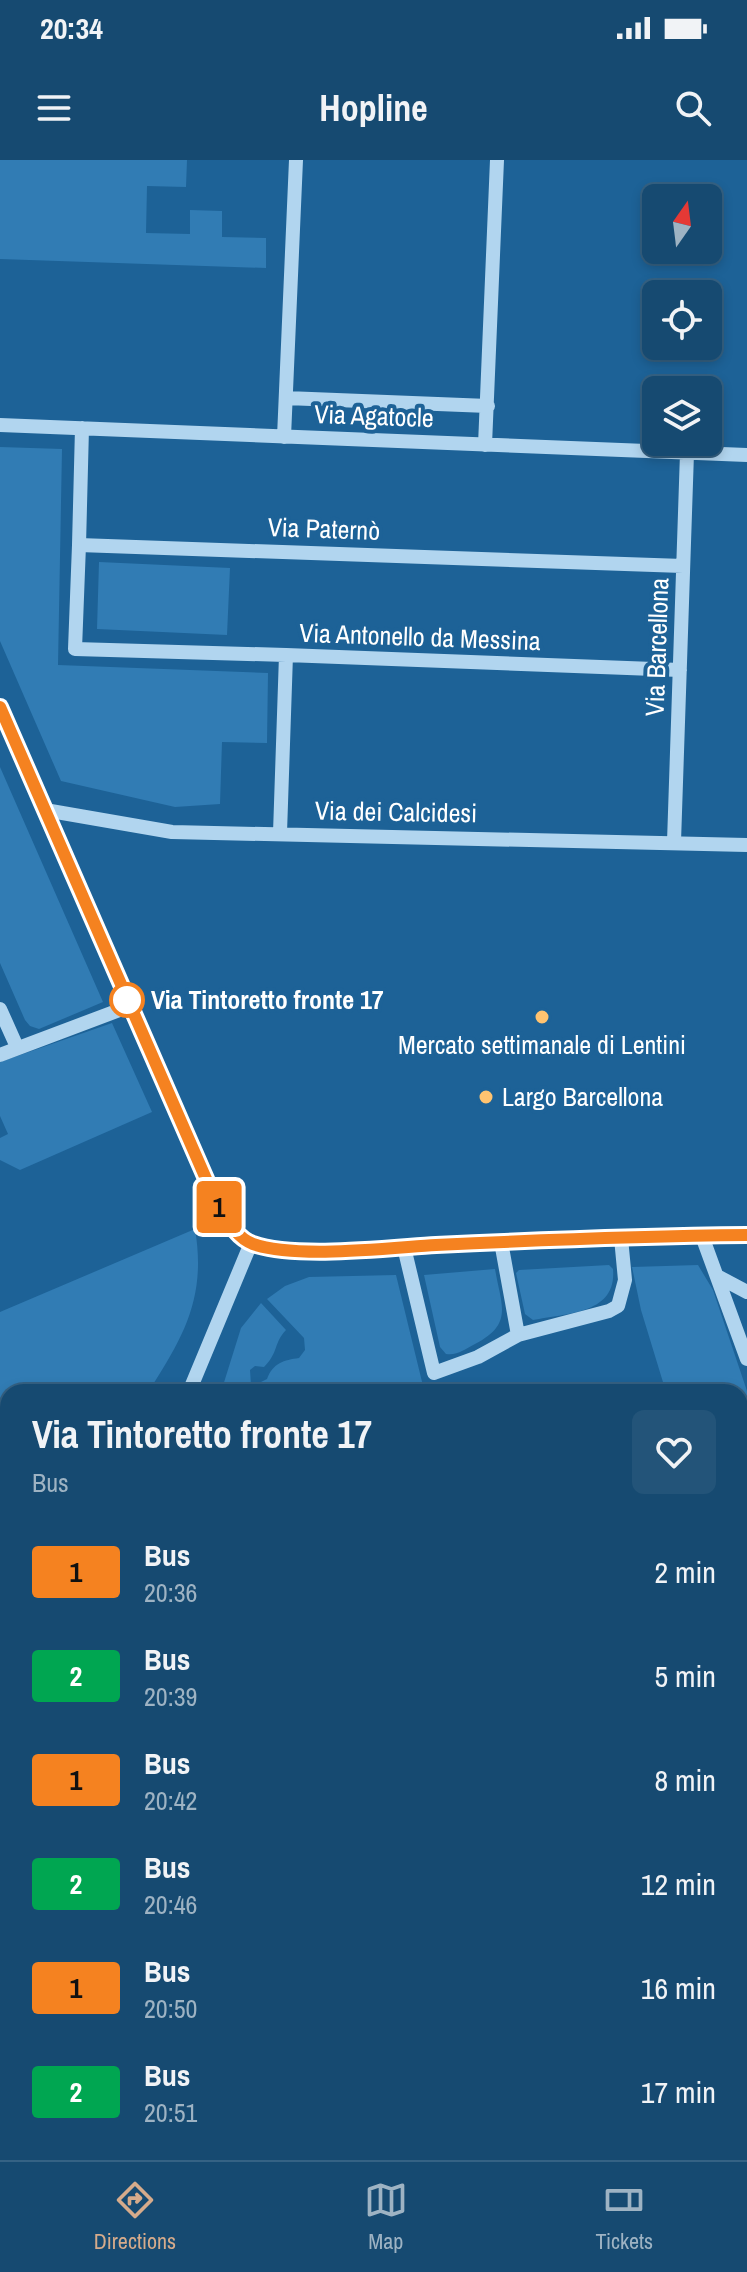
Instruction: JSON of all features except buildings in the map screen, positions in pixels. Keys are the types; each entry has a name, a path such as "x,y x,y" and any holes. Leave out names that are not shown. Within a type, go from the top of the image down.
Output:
{"street":[{"path":"284,437 296,160"},
{"path":"485,445 497,160"},
{"path":"286,398 488,406"},
{"name":"Via Agatocle","path":"0,425 642,451"},
{"path":"82,428 75,649 286,655"},
{"name":"Via Agatocle","path":"722,454 747,455"},
{"name":"Via Barcellona","path":"674,842 687,456"},
{"name":"Via Paternò","path":"79,545 683,566"},
{"name":"Via Antonello da Messina","path":"280,833 286,655 680,670"},
{"path":"0,707 217,1204 232,1227 251,1243 285,1250 747,1235"},
{"name":"Via dei Calcidesi","path":"45,810 172,832 747,845"},
{"path":"0,1055 130,1006"},
{"path":"0,1009 17,1047"},
{"path":"702,1236 747,1359"},
{"path":"404,1247 434,1373 478,1357 518,1335 618,1306 625,1280 621,1238"},
{"path":"501,1242 518,1335"},
{"path":"192,1384 251,1243"},
{"path":"717,1276 747,1292"}],"shaded area":[{"path":"0,160 187,160 186,187 147,186 146,233 190,234 190,210 222,211 222,237 266,238 266,268 0,259"},
{"path":"0,447 62,449 58,665 268,673 267,743 222,742 220,804 175,807 61,781 0,641"},
{"path":"99,562 230,568 227,635 97,629"},
{"path":"0,767 103,1002 39,1029 25,1020 0,963"},
{"path":"112,1023 152,1112 20,1170 0,1160 0,1138 8,1134 0,1116 0,1062"},
{"path":"195,1229 198,1274 190,1312 175,1348 153,1384 0,1384 0,1312"},
{"path":"609,1265 613,1269 612,1284 607,1295 598,1303 574,1313 533,1320 525,1314 516,1273 519,1270"},
{"path":"698,1265 713,1290 745,1384 664,1384 641,1310 632,1267"},
{"path":"495,1269 502,1303 500,1321 487,1337 461,1352 446,1354 440,1347 424,1275"},
{"path":"396,1275 423,1384 259,1384 267,1379 276,1366 299,1358 305,1350 304,1338 267,1299 285,1286 309,1277"},
{"path":"261,1303 286,1330 264,1367 255,1366 250,1370 251,1384 224,1384 241,1328"}],"bus line":[{"name":"1","path":"0,707 217,1204 232,1227 251,1243 285,1250 335,1250 564,1239 747,1235"}],"place":[{"name":"Via Tintoretto fronte 17","path":"127,1000"},
{"name":"Mercato settimanale di Lentini","path":"542,1017"},
{"name":"Largo Barcellona","path":"486,1097"}]}
